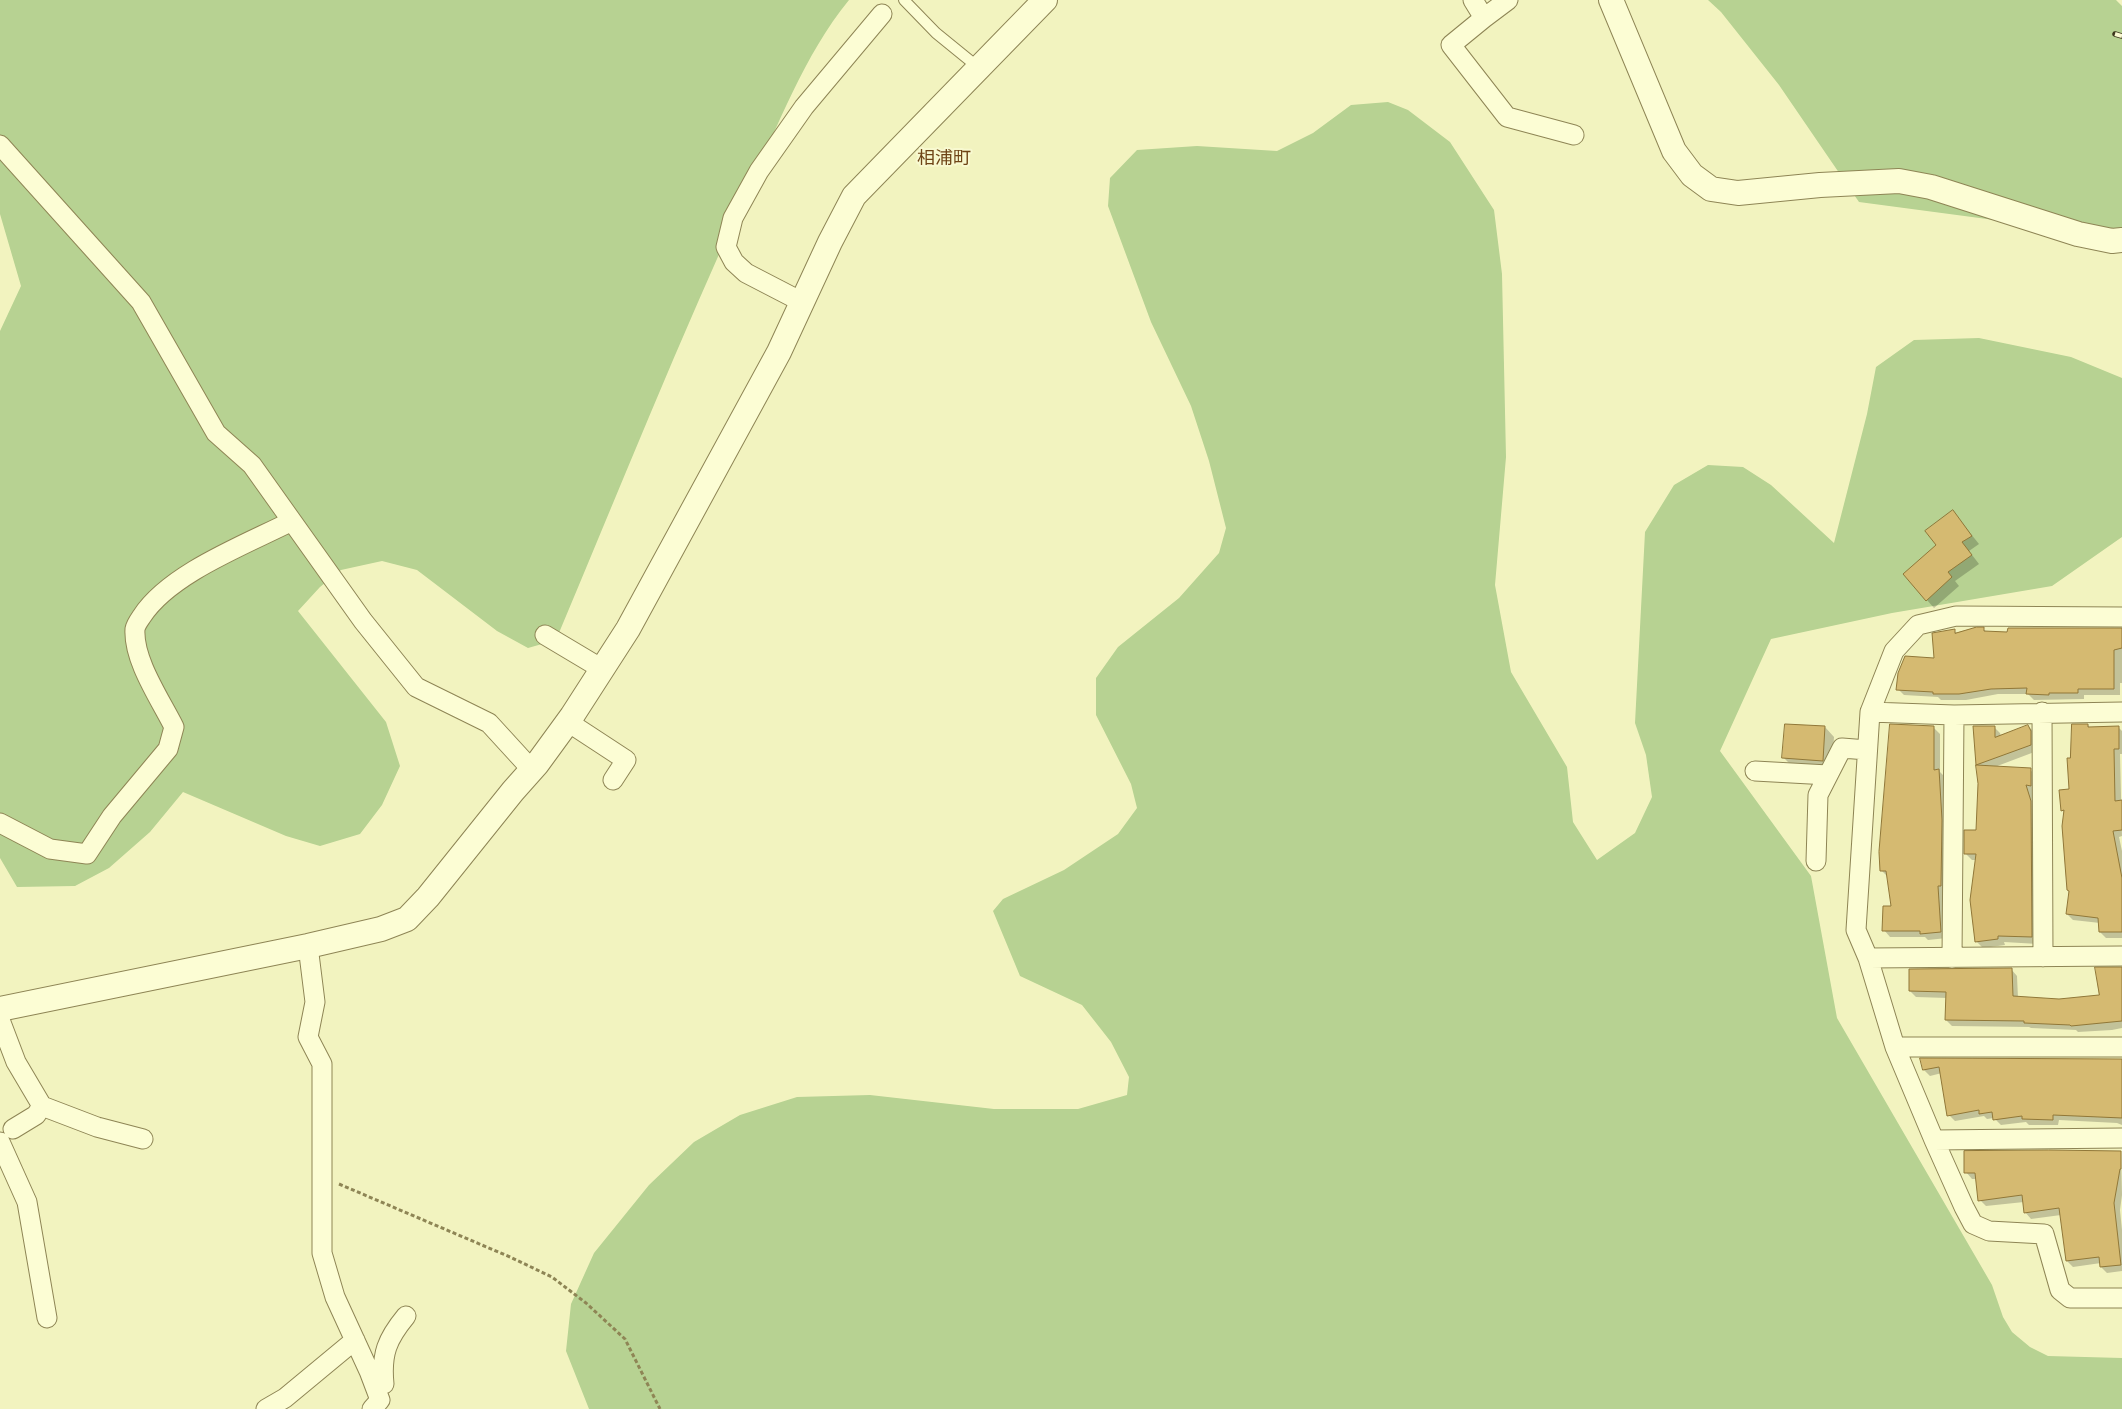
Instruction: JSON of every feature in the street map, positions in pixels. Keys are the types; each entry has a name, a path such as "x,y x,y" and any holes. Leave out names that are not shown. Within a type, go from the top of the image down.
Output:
{"street":[{"path":"0,1009 308,946 381,929 407,919 428,897 532,770 568,722 628,629 770,369 854,196 1045,0"},
{"path":"1473,0 1484,18"},
{"path":"1508,0 1451,44 1507,117 1574,135"},
{"path":"1611,0 1674,150 1692,176 1711,189 1738,194 1820,185 1899,181 1931,187 2078,234 2112,241 2122,240"},
{"path":"802,302 746,272 734,262 726,247 734,218 760,171 804,107 882,14"},
{"path":"0,145 141,302 216,433 252,465 363,621 416,687 489,723 532,770"},
{"path":"0,823 50,850 87,854 112,816 168,749 174,727 146,672 137,648 135,627 149,606 174,583 292,521"},
{"path":"2122,617 1956,616 1918,625 1894,650 1870,712 1856,930 1868,958 1895,1046 1934,1140 1973,1224 1989,1231 2044,1234 2060,1290 2070,1298 2122,1298"},
{"path":"545,635 602,669"},
{"path":"1870,712 1954,715 2122,712"},
{"path":"2042,712 2043,957"},
{"path":"1952,958 1954,715"},
{"path":"568,722 626,760 613,780"},
{"path":"1816,860 1818,795 1842,748 1867,750"},
{"path":"1755,771 1828,775"},
{"path":"308,946 315,1002 308,1037 322,1064 322,1253 335,1297 380,1400 372,1409"},
{"path":"1868,958 2122,956"},
{"path":"0,1020 16,1062 42,1106 97,1127 143,1140"},
{"path":"1895,1046 2122,1047"},
{"path":"42,1106 36,1115 7,1135 28,1202 47,1318"},
{"path":"1934,1140 2122,1138"},
{"path":"375,1385 384,1384 382,1365 386,1347 395,1330 406,1316"},
{"path":"266,1409 285,1398 355,1340"}],"lane":[{"path":"904,0 936,33 979,68"}],"path":[{"path":"322,1176 552,1277 625,1339 660,1409"}],"green space":[{"path":"0,0 849,0 818,44 781,116 674,358 556,640 528,648 497,631 417,570 382,561 341,570 320,587 298,611 386,722 400,766 382,805 360,834 320,846 286,836 183,792 150,832 109,868 75,886 17,887 0,858 0,331 21,286 0,214"},
{"path":"1708,0 2116,0 2122,6 2122,247 2002,221 1859,202 1779,85 1721,12"},
{"path":"1388,102 1408,110 1450,142 1494,210 1502,274 1506,457 1495,585 1511,672 1567,767 1573,822 1597,860 1635,833 1652,797 1646,755 1635,723 1645,532 1674,485 1708,465 1743,467 1771,485 1834,543 1867,414 1876,367 1914,340 1979,338 2071,357 2122,378 2122,537 2052,586 1892,613 1771,639 1720,751 1811,876 1837,1018 1992,1285 2003,1317 2012,1332 2030,1347 2048,1356 2122,1358 2122,1409 589,1409 566,1351 571,1304 594,1253 649,1185 694,1142 740,1115 797,1097 870,1095 994,1109 1078,1109 1127,1095 1129,1077 1111,1042 1082,1005 1020,976 993,911 1003,899 1064,870 1118,834 1137,808 1131,784 1096,715 1096,678 1118,647 1179,598 1219,553 1226,528 1209,461 1191,406 1151,322 1108,206 1110,178 1137,150 1197,146 1277,151 1313,133 1351,105"}],"building":[{"path":"1953,510 1972,536 1962,542 1972,555 1948,572 1952,577 1926,601 1903,574 1936,545 1925,531"},
{"path":"1984,627 1984,631 2007,632 2008,628 2122,628 2122,648 2114,650 2114,689 2078,689 2078,693 2049,693 2049,695 2026,694 2027,688 1991,689 1959,694 1933,694 1933,692 1896,690 1898,673 1905,656 1934,658 1932,633 1955,629 1955,633"},
{"path":"1785,724 1825,726 1823,761 1782,758"},
{"path":"1890,724 1934,726 1934,770 1939,769 1942,820 1941,886 1938,886 1941,932 1920,934 1920,931 1882,931 1883,906 1891,906 1886,871 1880,871 1879,852"},
{"path":"2072,724 2088,724 2088,727 2119,726 2119,749 2114,749 2115,801 2122,800 2122,830 2113,831 2122,878 2122,932 2099,932 2098,918 2066,914 2069,891 2067,890 2062,826 2064,810 2061,811 2059,790 2069,789 2067,758 2070,758"},
{"path":"2028,725 2031,731 2031,745 1976,765 1973,726 1995,726 1995,737"},
{"path":"1976,765 2031,768 2031,786 2026,785 2031,801 2032,937 1998,936 1998,939 1975,942 1970,900 1976,854 1964,854 1964,830 1976,830 1978,784"},
{"path":"2095,967 2122,967 2122,1021 2071,1026 2024,1023 2024,1021 1945,1020 1946,992 1909,991 1909,969 2012,968 2013,996 2059,999 2099,995"},
{"path":"1920,1058 2122,1059 2122,1118 2053,1115 2053,1120 2022,1119 2022,1116 1993,1120 1992,1112 1979,1114 1979,1110 1947,1116 1939,1067 1923,1070"},
{"path":"1964,1151 2121,1151 2121,1169 2114,1203 2121,1265 2100,1267 2099,1257 2066,1261 2059,1208 2024,1213 2022,1195 1978,1201 1975,1173 1964,1173"}],"railway":[{"path":"2115,34 2122,36"}],"district":[{"name":"相浦町","path":"944,159"}]}
